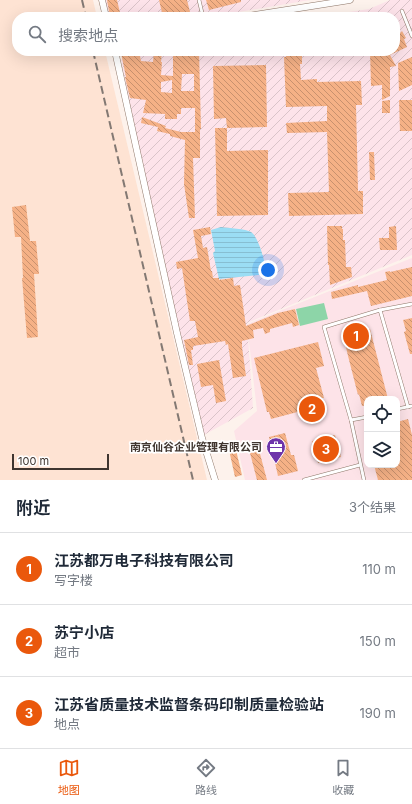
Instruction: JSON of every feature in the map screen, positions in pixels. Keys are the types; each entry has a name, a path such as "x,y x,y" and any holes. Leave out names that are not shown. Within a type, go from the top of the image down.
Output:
{"street":[{"path":"102,0 105,12"},
{"path":"274,12 350,0"},
{"path":"118,56 177,332 202,438 215,480"}],"lane":[{"path":"199,0 202,12"},
{"path":"402,11 412,36"},
{"path":"364,480 351,420 324,327 380,310 412,304"},
{"path":"380,310 408,407"},
{"path":"400,408 412,406"},
{"path":"351,420 364,418"},
{"path":"304,480 314,479 360,465"}],"shaded area":[{"path":"0,0 93,0 96,12 12,12 12,56 106,56 207,480 0,480"},
{"path":"103,0 310,0 239,12 106,12"},
{"path":"390,0 412,0 412,255 247,323 253,408 202,436 149,206 121,60 125,56 400,56 400,12 349,12 369,9"},
{"path":"412,258 412,480 245,480 234,431 257,411 247,324"}],"green space":[{"path":"324,303 328,319 300,326 296,309"}],"water":[{"path":"221,227 245,230 254,235 265,264 265,273 219,279 213,253 215,251 211,230"}],"building":[{"path":"107,0 117,0 120,12 109,12"},
{"path":"159,0 187,0 190,12 162,12"},
{"path":"206,0 241,0 241,2 209,10"},
{"path":"402,31 406,38 404,39 407,47 400,50 400,33"},
{"path":"122,56 140,56 141,61 153,62 154,56 162,56 161,75 173,76 173,56 199,56 201,129 200,158 193,158 195,218 189,218 184,184 185,140 157,131 158,127 141,123 142,117 166,126 165,128 181,132 195,132 195,108 181,108 181,114 177,114 177,119 165,119 165,114 143,113 146,100 130,98","holes":["182,74 194,74 194,91 181,91","172,80 172,93 161,92 161,82"]},
{"path":"302,56 302,64 300,64 301,80 317,79 317,82 361,81 362,105 356,105 358,191 363,191 363,214 289,216 288,193 329,192 327,132 287,133 286,123 327,121 327,106 286,107 284,57"},
{"path":"370,56 391,56 396,66 390,67 390,96 382,100 382,85 371,86"},
{"path":"412,57 412,85 399,91 398,63"},
{"path":"266,65 267,127 227,128 226,118 214,119 213,66"},
{"path":"390,100 390,113 382,113 382,101"},
{"path":"399,100 412,100 412,131 400,131"},
{"path":"215,128 227,128 227,151 268,150 268,215 217,216"},
{"path":"369,152 374,152 375,180 370,180"},
{"path":"26,205 30,241 36,241 39,274 34,274 38,337 27,338 22,278 21,237 15,237 12,207"},
{"path":"327,226 342,226 343,240 345,240 346,267 351,267 352,277 330,285 328,265"},
{"path":"396,226 397,250 380,250 379,238 389,238 389,227"},
{"path":"210,227 211,234 201,236 203,248 207,247 213,278 219,278 219,280 233,278 234,286 240,285 246,326 278,313 295,309 299,325 293,327 292,323 270,329 270,332 265,334 263,328 253,330 254,338 242,341 246,376 233,378 228,344 226,345 225,341 193,346 193,350 191,350 193,365 189,365 184,340 198,337 195,321 190,321 182,268 177,269 176,262 198,258 193,230"},
{"path":"412,267 412,296 371,306 367,291 332,299 331,292 387,280 385,272"},
{"path":"412,318 412,354 410,354 404,332 406,331 403,320"},
{"path":"360,327 361,331 370,329 387,396 364,396 364,406 362,406 346,347 344,335 349,334 348,330"},
{"path":"318,342 324,366 316,368 324,398 322,398 324,405 271,419 269,412 267,412 254,358"},
{"path":"219,360 226,401 216,403 213,385 201,387 197,364"},
{"path":"408,419 412,435 412,480 378,480 375,468 400,468 400,421"},
{"path":"285,433 291,455 294,455 298,471 278,476 269,437"},
{"path":"335,435 341,457 318,463 312,441"},
{"path":"235,446 242,475 235,477 229,450 231,447"},
{"path":"259,450 267,480 257,480 250,453"}],"railway":[{"path":"82,0 85,12"},
{"path":"94,56 193,480"}],"place":[{"name":"江苏都万电子科技有限公司","path":"356,336"},
{"name":"苏宁小店","path":"312,409"},
{"name":"江苏省质量技术监督条码印制质量检验站","path":"326,449"},
{"name":"南京仙谷企业管理有限公司","path":"276,464"}]}
